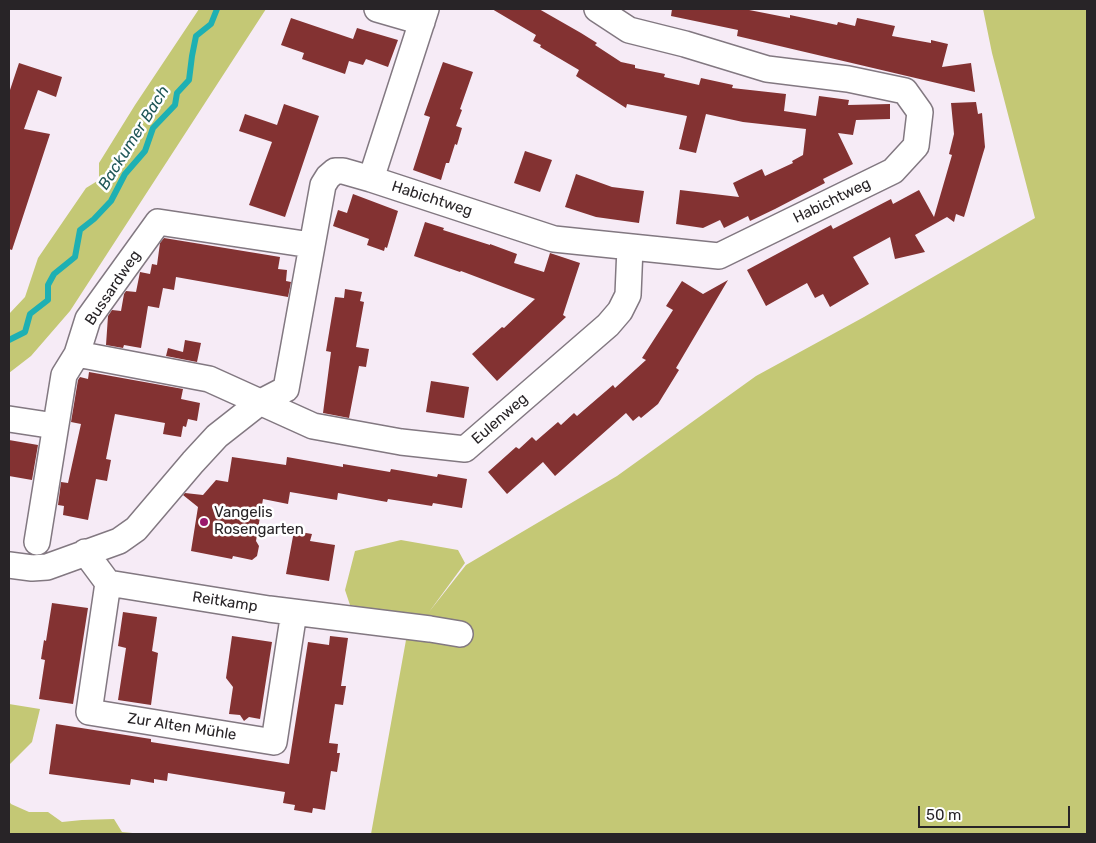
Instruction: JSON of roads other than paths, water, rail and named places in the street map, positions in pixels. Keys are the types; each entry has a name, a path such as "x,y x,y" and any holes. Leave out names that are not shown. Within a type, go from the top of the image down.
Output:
{"street":[{"path":"9,565 32,568 47,567 120,541 136,529 217,436 260,403 286,389 323,185 328,177 335,172 343,171 371,179 424,16 377,9"},
{"name":"Habichtweg","path":"371,179 554,239 719,256 894,171 916,146 920,112 905,91 848,79 767,68 629,30 597,9"},
{"name":"Bussardweg","path":"77,354 88,320 158,222 311,245"},
{"name":"Eulenweg","path":"260,403 313,426 401,442 465,449 608,325 620,311 628,295 630,247"},
{"path":"37,542 64,375 77,354 210,380 260,403"},
{"path":"9,418 55,426"},
{"path":"85,552 108,584"},
{"name":"Zur Alten Mühle","path":"108,584 89,712 274,742 294,612"},
{"name":"Reitkamp","path":"108,584 294,612 460,634"}],"waterway":[{"name":"Backumer Bach","path":"9,340 25,332 30,314 48,300 48,285 54,274 75,257 80,230 94,219 111,201 125,174 145,151 153,128 175,105 177,93 189,80 196,36 211,24 217,9"}],"place":[{"name":"Vangelis Rosengarten","path":"204,522"}]}
